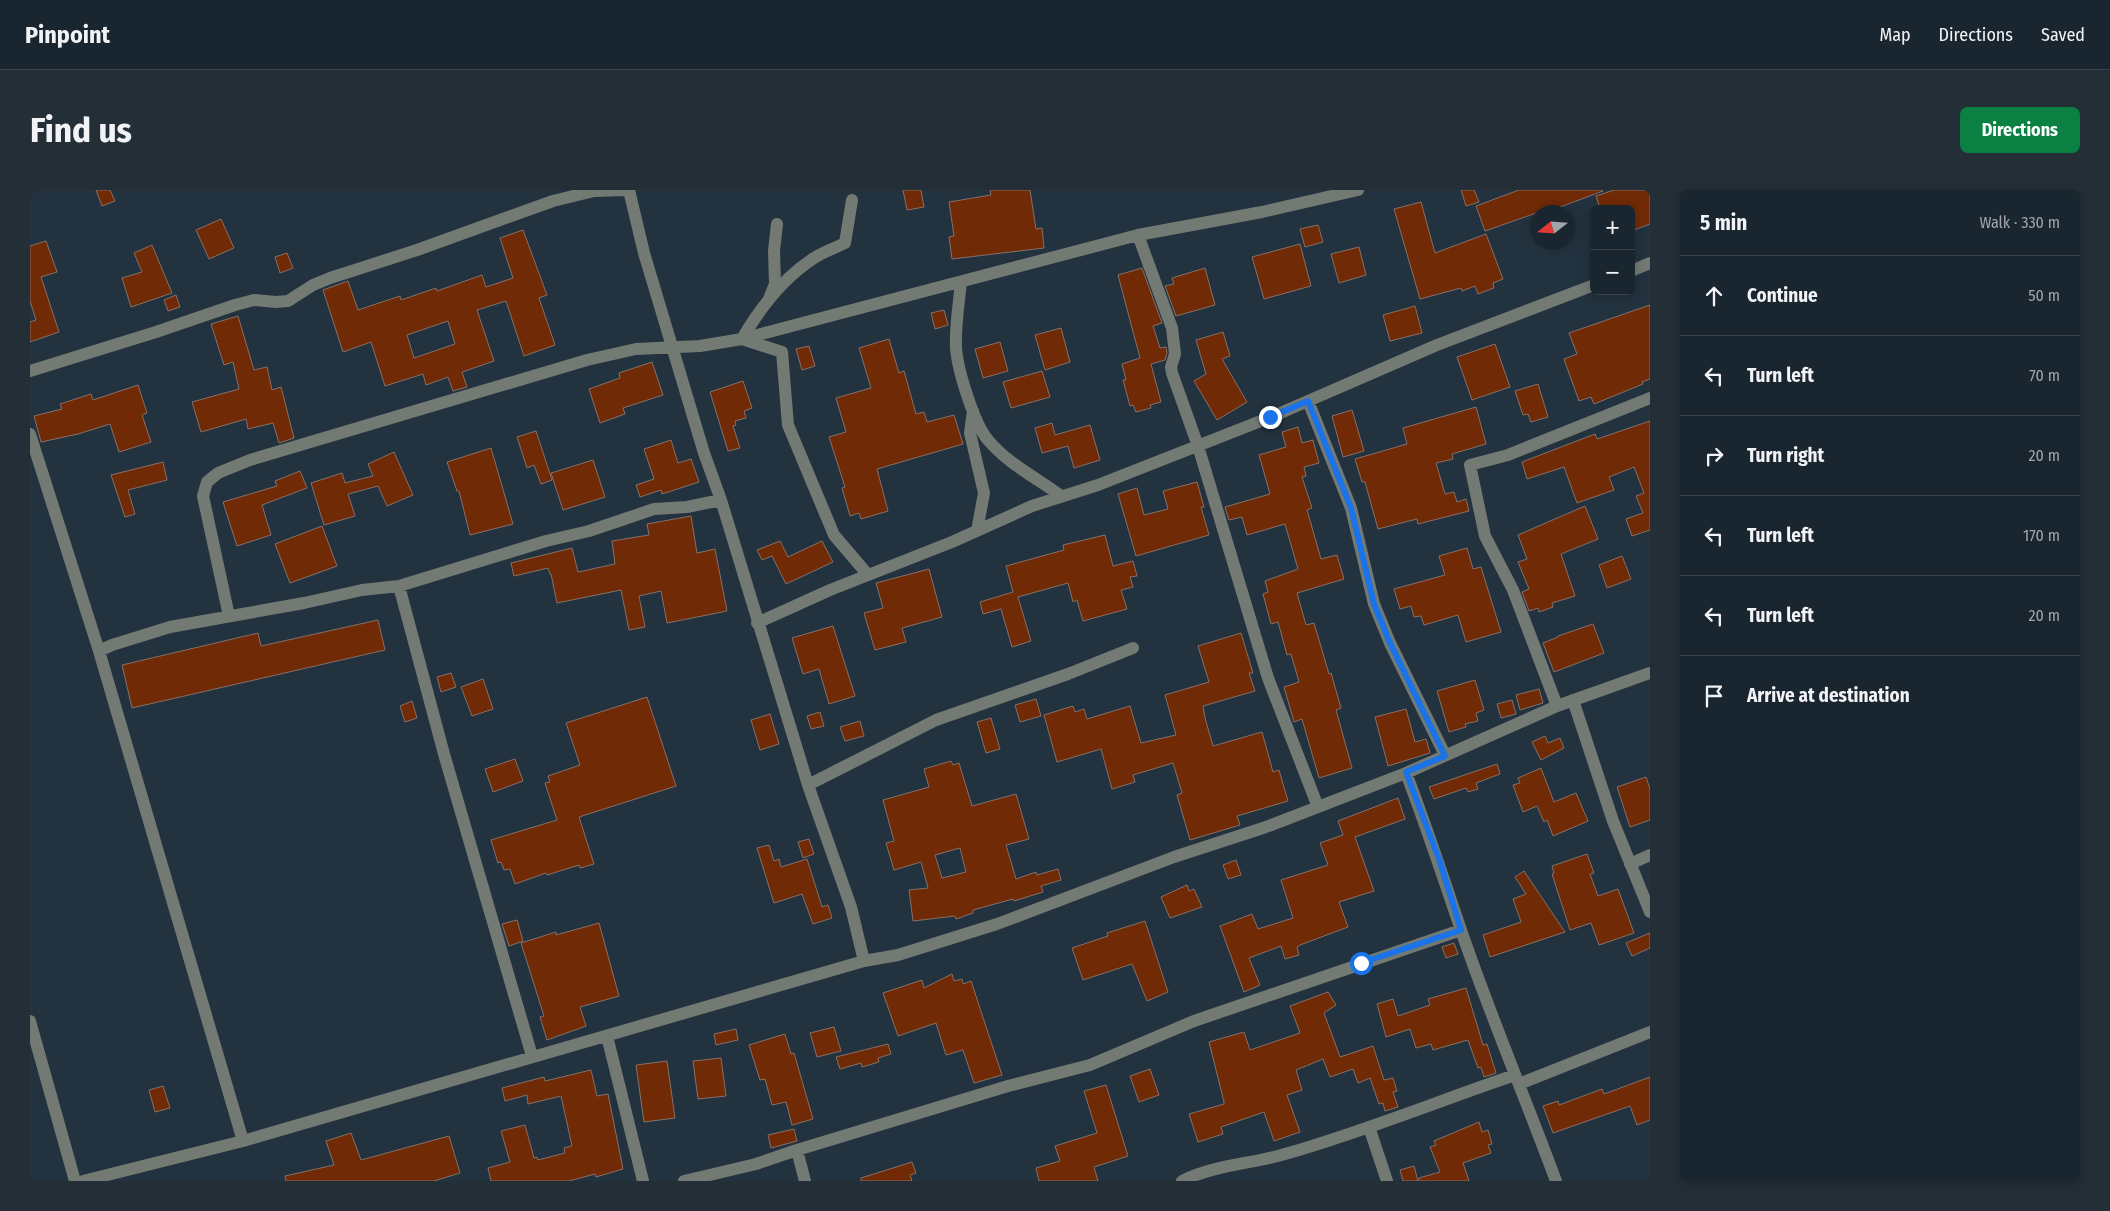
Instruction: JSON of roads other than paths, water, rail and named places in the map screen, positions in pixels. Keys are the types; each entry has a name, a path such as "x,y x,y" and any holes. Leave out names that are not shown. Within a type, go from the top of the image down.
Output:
{"street":[{"path":"30,371 235,305 254,300 288,301 313,285 330,278 431,245 553,201 594,191 627,190 704,453 808,785 851,907 864,961"},
{"path":"229,616 203,496 206,482 218,473 250,460 325,436 587,360 636,349 673,348 742,339 1138,235 1262,212 1358,190"},
{"path":"742,339 759,310 785,282 814,258 845,243 852,200"},
{"path":"767,301 776,284 774,251 777,224"},
{"path":"1138,235 1172,328 1175,354 1171,367 1172,373 1198,446 1268,678 1318,807"},
{"path":"1635,269 1650,263"},
{"path":"962,282 956,347 959,363 980,430 1015,465 1040,480 1061,496"},
{"path":"757,622 977,531 1032,506 1098,485 1198,446 1437,346 1590,287"},
{"path":"742,339 782,352 788,425 834,535 868,575"},
{"path":"1557,706 1513,590 1485,536 1470,465 1508,455 1650,398"},
{"path":"1308,401 1351,508 1374,604 1390,643 1445,756"},
{"path":"973,410 970,433 984,493 977,531"},
{"path":"30,434 99,651 244,1141"},
{"path":"99,651 112,645 170,628 362,590 399,586 546,541 589,531 654,509 687,507 720,500"},
{"path":"399,586 444,754 532,1056"},
{"path":"808,785 936,720 1068,674 1133,648"},
{"path":"82,1181 244,1141 864,961 898,956 997,924 1174,857 1318,807 1445,756 1557,706 1650,673"},
{"path":"1573,700 1612,821 1650,912"},
{"path":"1406,772 1440,862 1461,930 1556,1181"},
{"path":"1630,864 1650,855"},
{"path":"684,1181 756,1164 1008,1086 1090,1065 1194,1021 1461,930"},
{"path":"30,1021 74,1181"},
{"path":"1182,1181 1196,1174 1284,1154 1369,1128 1517,1080 1650,1032"},
{"path":"607,1036 643,1181"},
{"path":"1369,1128 1387,1181"},
{"path":"797,1150 806,1181"}]}
